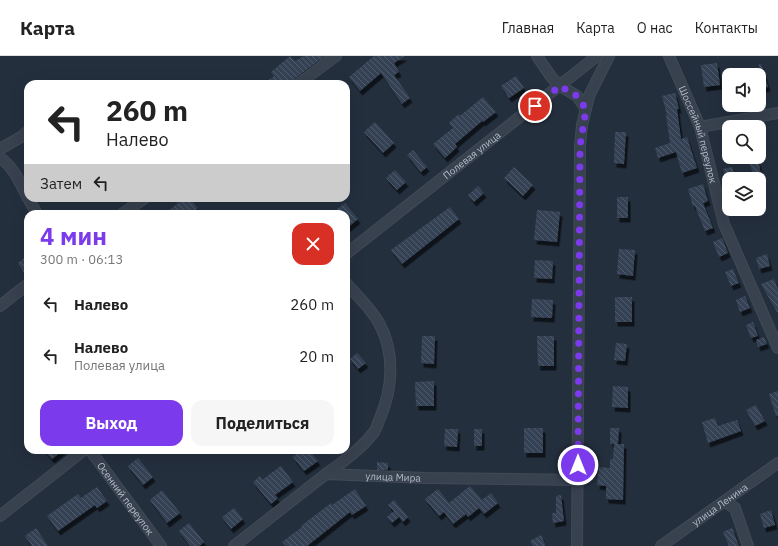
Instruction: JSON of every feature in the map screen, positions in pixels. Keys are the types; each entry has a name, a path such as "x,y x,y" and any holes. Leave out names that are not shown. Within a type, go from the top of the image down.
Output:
{"street":[{"path":"303,80 336,56"},
{"path":"537,56 552,78 560,86 577,96 586,109"},
{"name":"Полевая улица","path":"350,251 597,56"},
{"path":"575,545 578,480 580,146 589,96 609,56"},
{"name":"Шоссейный переулок","path":"669,56 700,127 724,224 778,348"},
{"path":"700,127 778,113"},
{"path":"0,149 24,134"},
{"path":"0,158 8,164 24,191"},
{"path":"128,210 140,202"},
{"path":"0,306 24,287"},
{"path":"234,546 360,447 374,431 384,410 391,378 390,358 380,324 372,312 350,287"},
{"path":"0,516 79,454"},
{"name":"Осенний переулок","path":"93,454 161,546"},
{"name":"улица Ленина","path":"661,546 778,463"},
{"name":"улица Мира","path":"326,474 426,478 578,480"},
{"path":"725,502 734,508 748,546"}],"building":[{"path":"290,56 295,61 304,56 325,56 294,80 268,80 274,76 271,72"},
{"path":"374,56 405,56 394,63 399,72 394,75 410,98 402,104 381,73 360,91 349,77"},
{"path":"717,63 720,85 704,87 701,65"},
{"path":"759,64 761,64 762,68 759,68"},
{"path":"516,76 524,88 509,98 501,86"},
{"path":"675,93 679,109 677,109 681,139 687,137 697,168 682,173 676,152 658,158 655,148 670,143 667,115 662,96"},
{"path":"483,97 496,112 483,122 482,121 455,144 457,147 445,158 433,144 453,128 449,123"},
{"path":"375,122 394,143 383,153 364,132"},
{"path":"615,132 626,132 624,164 614,163"},
{"path":"413,150 427,167 421,172 407,155"},
{"path":"750,164 759,164 761,172 752,172"},
{"path":"514,167 533,185 523,196 504,178"},
{"path":"732,167 734,172 724,172 723,169"},
{"path":"395,170 406,182 397,190 386,178"},
{"path":"703,184 708,201 703,203 713,228 705,231 695,206 693,206 688,189"},
{"path":"478,186 484,193 474,202 468,195"},
{"path":"617,197 628,197 628,218 617,218"},
{"path":"179,202 193,202 198,208 196,210 170,210"},
{"path":"345,203 358,219 350,226 350,210 336,210"},
{"path":"450,207 459,219 402,264 391,250"},
{"path":"537,210 560,212 557,242 534,240"},
{"path":"722,238 728,253 719,257 713,242"},
{"path":"619,249 635,250 633,276 617,274"},
{"path":"767,254 770,266 759,269 756,258"},
{"path":"24,258 24,273 18,263"},
{"path":"535,260 553,261 552,279 534,278"},
{"path":"733,269 739,283 731,286 725,272"},
{"path":"774,279 778,289 778,314 761,284"},
{"path":"745,296 750,308 740,312 736,300"},
{"path":"615,297 632,297 632,322 615,322"},
{"path":"532,299 553,300 552,318 531,317"},
{"path":"753,322 758,336 751,338 746,325"},
{"path":"422,336 435,336 434,364 421,363"},
{"path":"537,336 554,336 554,366 538,366"},
{"path":"764,337 767,344 758,347 756,340"},
{"path":"616,343 627,344 625,361 614,360"},
{"path":"357,353 366,363 358,369 350,359"},
{"path":"434,381 434,406 416,406 415,382"},
{"path":"613,386 628,387 628,408 612,407"},
{"path":"778,391 778,416 776,416 769,394"},
{"path":"756,405 765,421 755,426 746,410"},
{"path":"715,418 718,426 737,420 741,431 708,443 702,422"},
{"path":"524,428 543,428 543,453 524,453"},
{"path":"610,428 619,428 618,444 624,444 623,500 606,499 606,486 597,485 599,467 610,468 610,459 613,459 614,444 610,444"},
{"path":"445,429 458,429 457,447 444,446"},
{"path":"474,429 482,429 482,446 474,446"},
{"path":"48,454 58,454 52,459"},
{"path":"297,454 312,454 318,461 304,471 293,457"},
{"path":"138,458 153,477 143,485 128,466"},
{"path":"377,462 388,463 388,470 377,470"},
{"path":"281,466 293,482 275,495 278,498 271,504 253,482 260,476 262,480"},
{"path":"470,486 482,500 491,493 498,503 484,514 479,508 468,517 466,514 453,524 444,512 439,516 425,499 438,489 449,503"},
{"path":"97,487 107,501 97,508 95,505 58,531 47,516 78,494 81,498"},
{"path":"355,489 366,506 352,515 350,512 307,546 286,546 282,542 331,503 332,505"},
{"path":"162,490 180,513 167,523 150,500"},
{"path":"561,495 564,521 553,523 552,513 556,513 556,496"},
{"path":"394,500 408,517 403,522 399,517 392,523 387,517 394,511 388,505"},
{"path":"234,508 243,519 231,529 222,517"},
{"path":"771,510 775,525 764,528 760,514"},
{"path":"189,523 204,542 199,546 190,546 179,531"},
{"path":"36,528 48,546 32,546 25,536"},
{"path":"732,528 739,546 729,546 723,532"},
{"path":"541,535 546,546 533,546 530,541"}],"route":[{"path":"535,106 560,86 577,96 586,109 582,125 580,146 578,465"}]}
